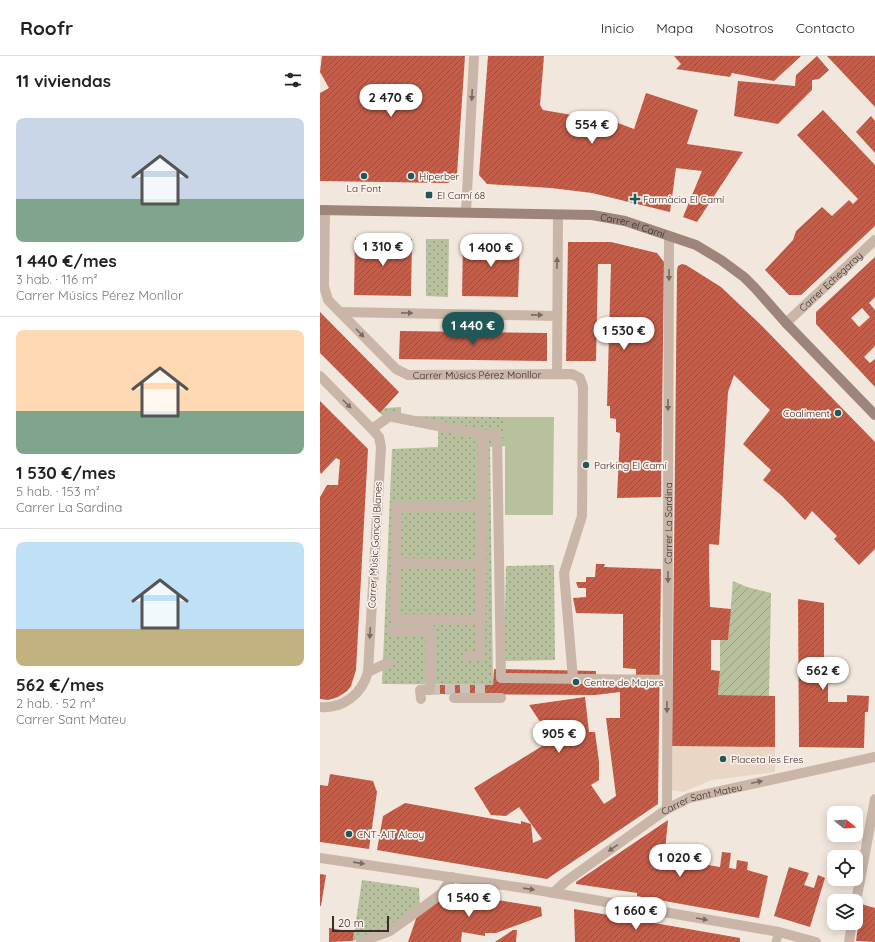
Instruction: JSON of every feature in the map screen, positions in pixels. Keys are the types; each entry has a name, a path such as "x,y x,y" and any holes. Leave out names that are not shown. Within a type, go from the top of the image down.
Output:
{"street":[{"path":"466,212 474,56"},
{"name":"Carrer el Camí","path":"323,210 592,215 625,221 696,245 731,267 755,288 786,323 875,415"},
{"name":"Carrer Músics Pérez Monllor","path":"323,210 324,286 328,300 396,370 408,375 572,374 580,378 583,387 582,516 564,574 573,679"},
{"path":"557,374 558,215"},
{"name":"Carrer La Sardina","path":"667,810 668,236"},
{"name":"Carrer Echegaray","path":"786,323 875,240"},
{"path":"340,312 557,316"},
{"name":"Carrer Músic Gonçal Blanes","path":"320,376 372,428 378,437 381,447 368,672 366,682 352,698 338,705 320,708"},
{"path":"372,428 390,416 483,435 497,434 501,678 668,680"},
{"path":"468,656 480,656 483,435"},
{"path":"481,620 395,619 397,506 482,507"},
{"path":"396,563 482,564"},
{"path":"392,630 431,630 430,690 420,690 421,699"},
{"path":"368,672 389,662"},
{"path":"454,698 501,698"},
{"name":"Carrer Sant Mateu","path":"553,893 565,882 667,810 689,798 709,792 875,757"},
{"path":"857,894 875,799"},
{"path":"320,858 553,893 778,937 816,942"},
{"path":"361,942 390,931 414,914 442,893 452,877"},
{"path":"849,942 851,930"}],"green space":[{"path":"426,239 449,239 448,297 426,296"},
{"path":"401,407 401,416 505,417 505,446 490,447 493,685 382,684 392,449 438,447 438,431 392,422 380,413 385,408"},
{"path":"505,417 554,417 553,515 505,515"},
{"path":"554,565 555,660 504,661 506,566"},
{"path":"733,581 747,587 771,593 769,696 718,695 720,640 728,640"},
{"path":"362,880 419,888 420,906 387,930 353,941"}],"shaded area":[{"name":"Placeta les Eres","path":"672,746 775,747 775,772 712,780 683,792 672,790"}],"building":[{"path":"322,56 465,56 457,174 448,183 320,181 320,93 329,88 320,72"},
{"path":"488,56 544,56 540,105 543,110 618,123 634,129 646,93 698,110 687,144 743,152 697,222 683,217 702,171 676,168 670,212 592,193 551,188 487,184 479,175"},
{"path":"674,56 801,56 774,81 732,73 730,77 676,69 681,64"},
{"path":"817,56 829,70 819,79 812,80 812,90 778,124 734,116 738,81 795,86 796,75"},
{"path":"827,56 875,56 875,107"},
{"path":"823,110 875,165 875,226 801,295 789,295 765,270 793,240 796,231 822,207 832,216 849,200 853,204 858,199 797,135"},
{"path":"871,116 875,121 875,153 856,132"},
{"path":"355,238 412,239 411,296 354,295"},
{"path":"463,240 520,241 518,297 462,296"},
{"path":"568,242 611,242 657,253 664,262 661,497 617,498 620,433 616,432 616,419 610,418 610,406 607,406 611,264 598,264 596,361 566,361"},
{"path":"875,257 875,297 869,303 875,310 875,346 864,357 870,363 875,359 875,387 816,324 816,312","holes":["862,308 870,317 859,327 851,318"]},
{"path":"682,264 721,287 760,324 875,442 875,549 859,565 834,539 837,536 812,511 805,520 782,496 763,480 771,470 743,444 770,410 734,375 728,392 719,545 709,544 710,607 731,609 728,640 711,640 711,670 720,671 718,695 775,696 775,747 672,746 677,270 678,266"},
{"path":"320,312 399,392 380,413 320,353"},
{"path":"400,331 547,333 547,361 399,359"},
{"path":"320,401 368,449 356,670 351,686 347,691 338,697 328,700 320,699 320,497 327,485 338,485 340,460 336,458 321,474"},
{"path":"596,564 605,564 604,567 661,569 658,804 547,879 377,850 383,816 405,803 521,824 521,821 531,824 533,843 542,839 519,807 506,816 491,815 474,788 552,740 529,705 585,697 589,732 595,732 599,762 599,780 591,785 604,804 616,796 606,718 620,718 620,692 595,695 438,694 438,685 493,685 494,669 596,671 596,680 636,680 636,669 623,668 623,614 576,613 573,598 586,597 586,588 578,588 576,582 586,582 586,577 595,577"},
{"path":"798,599 824,603 824,671 828,677 828,702 847,702 847,695 869,696 868,712 865,712 864,748 799,747"},
{"path":"330,774 373,781 377,792 369,849 320,842 320,785 328,786"},
{"path":"668,820 665,851 685,855 684,861 720,867 722,852 731,853 729,868 736,869 737,860 748,862 747,870 768,876 759,918 637,896 637,893 576,884 576,882"},
{"path":"789,867 809,873 804,885 814,888 818,875 825,878 810,927 774,916"},
{"path":"320,874 326,875 321,906 320,906"},
{"path":"448,892 541,907 542,916 496,933 485,933 485,936 462,932 461,942 408,942 417,916"},
{"path":"863,905 875,908 875,942 856,941 857,930 863,930"},
{"path":"574,909 740,938 740,942 575,942"},
{"path":"329,928 354,932 353,941 329,942"},
{"path":"513,930 517,930 516,942 495,942"}],"tunnel":[{"path":"430,690 490,689"}],"place":[{"name":"La Font","path":"364,176"},
{"name":"Hiperber","path":"411,176"},
{"name":"El Camí 68","path":"429,195"},
{"name":"Farmàcia El Camí","path":"635,199"},
{"name":"Coaliment","path":"838,413"},
{"name":"Parking El Camí","path":"586,465"},
{"name":"Centre de Majors","path":"576,682"},
{"name":"Placeta les Eres","path":"723,759"},
{"name":"CNT-AIT Alcoy","path":"349,834"}]}
